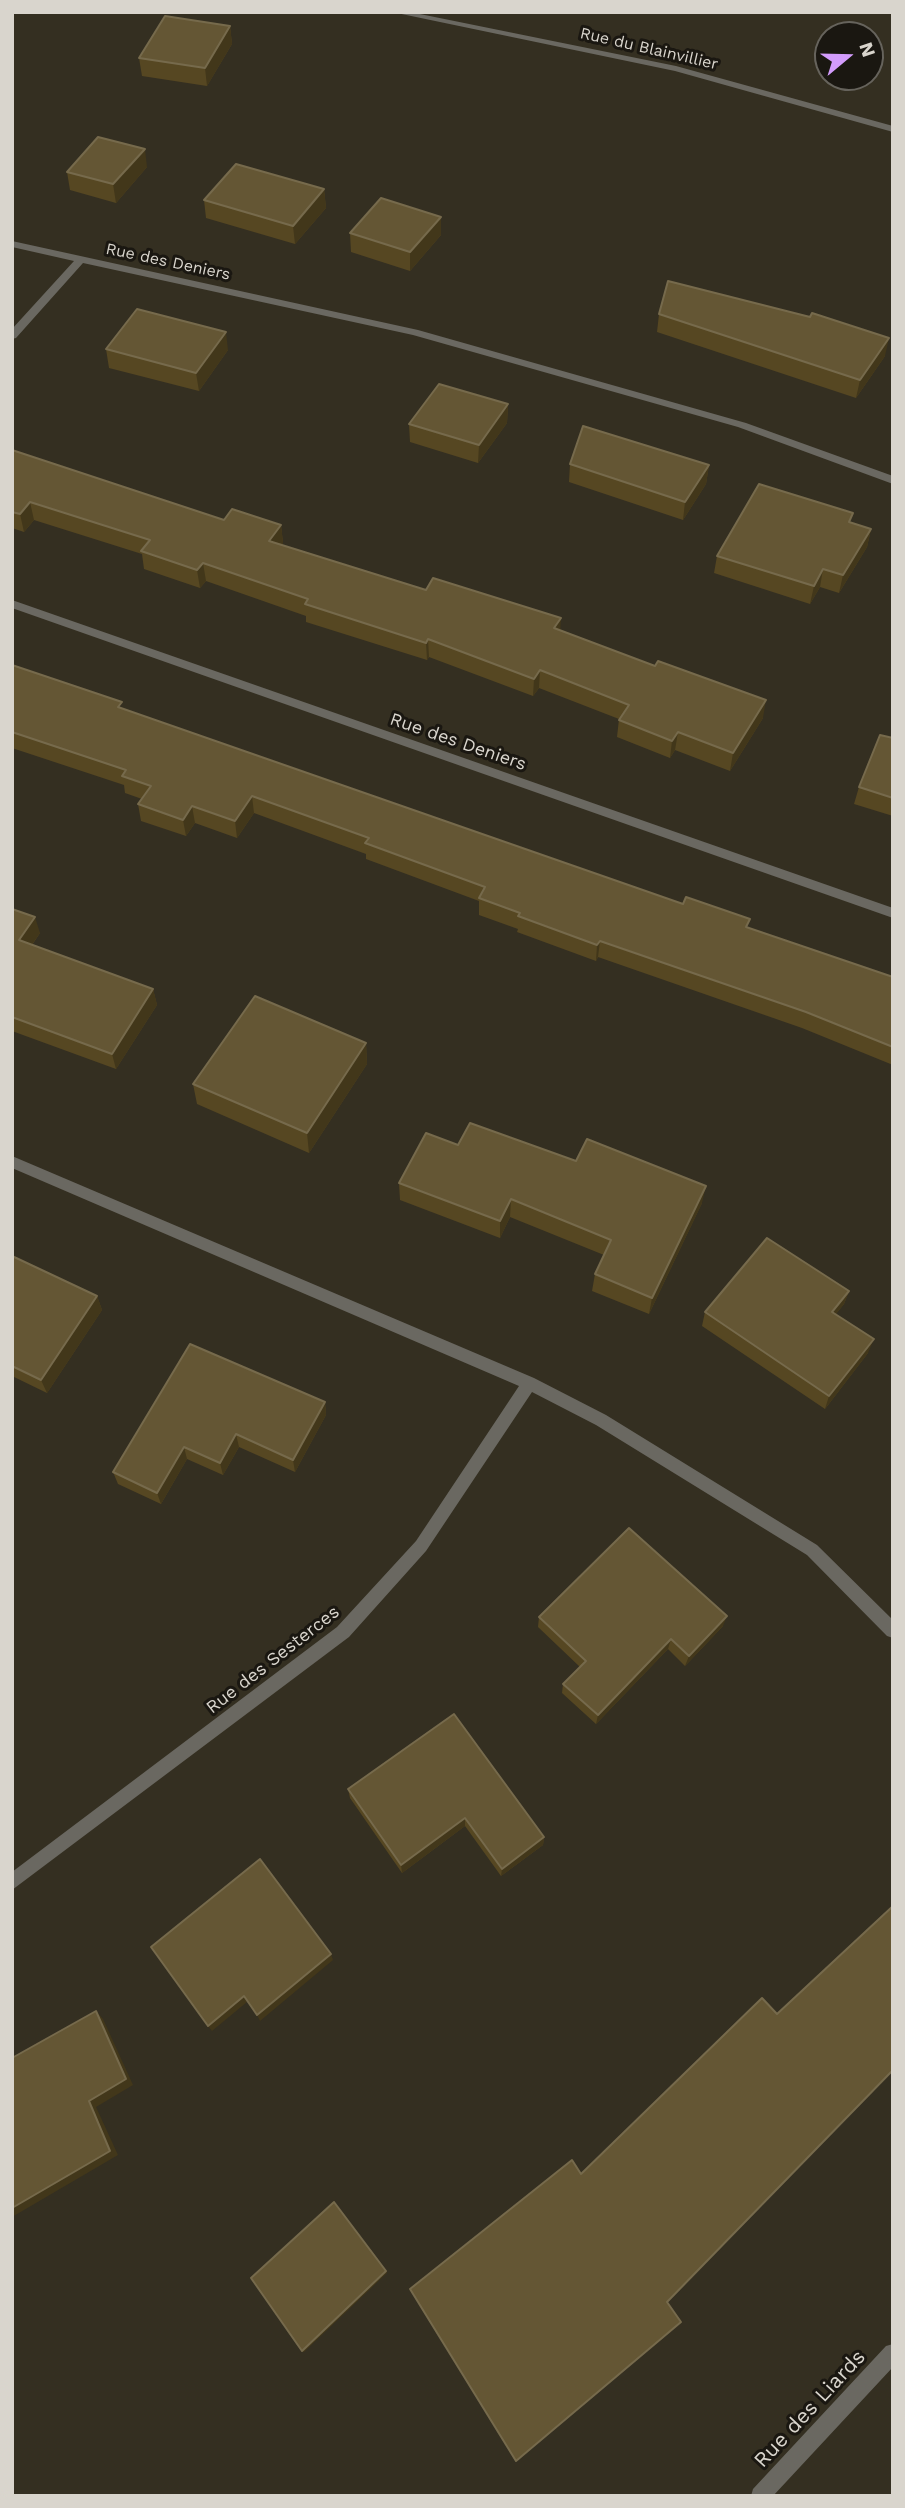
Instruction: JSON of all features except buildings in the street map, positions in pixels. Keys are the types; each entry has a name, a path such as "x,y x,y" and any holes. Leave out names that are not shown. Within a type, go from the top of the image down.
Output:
{"street":[{"name":"Rue du Blainvillier","path":"396,12 676,69 893,128"},
{"name":"Rue des Deniers","path":"12,244 414,332 742,425 893,480"},
{"name":"Rue des Deniers","path":"12,335 81,259"},
{"name":"Rue des Deniers","path":"12,604 893,913"},
{"path":"12,1162 529,1383 601,1420 812,1550 893,1631"},
{"name":"Rue des Sesterces","path":"12,1882 343,1632 421,1546 529,1383"},
{"name":"Rue des Liards","path":"760,2496 893,2353"}]}
